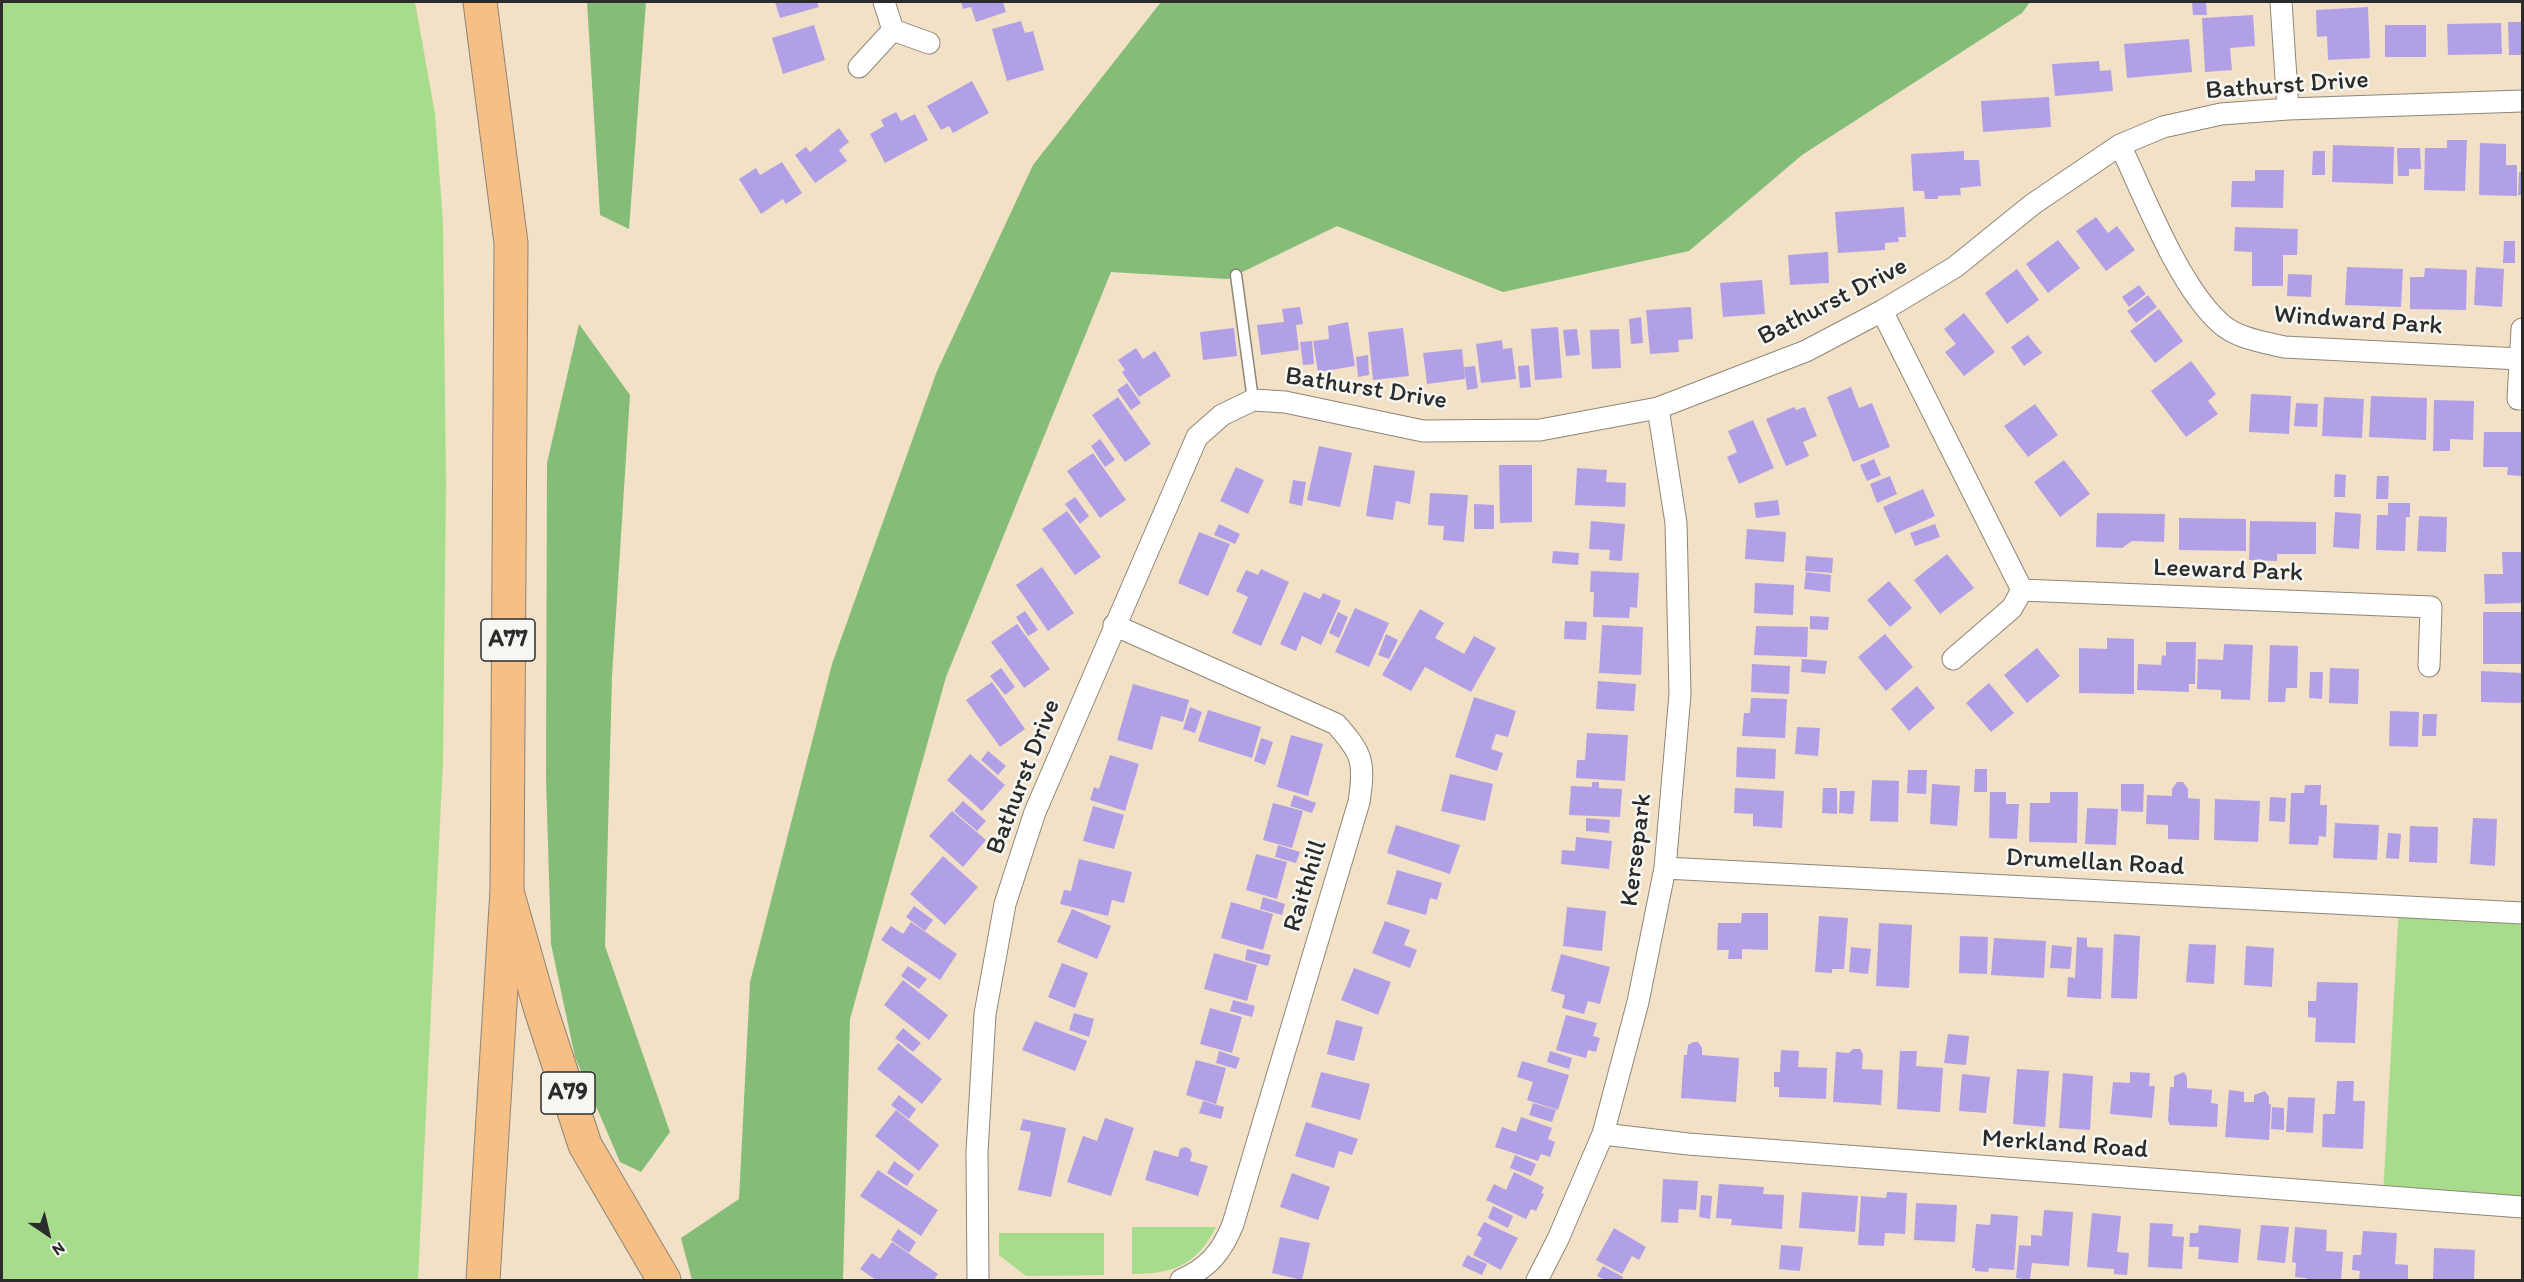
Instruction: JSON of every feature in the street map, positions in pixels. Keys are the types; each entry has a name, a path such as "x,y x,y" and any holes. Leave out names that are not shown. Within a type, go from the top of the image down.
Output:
{"main road":[{"name":"A77","path":"480,2 511,243 507,890 483,1281"},
{"name":"A79","path":"507,890 540,1007 585,1145 664,1281"}],"street":[{"path":"884,2 893,30"},
{"path":"2281,2 2288,109"},
{"path":"893,30 928,43"},
{"path":"859,67 893,30"},
{"name":"Bathurst Drive","path":"978,1281 977,1152 985,1014 1005,904 1035,812 1197,437 1222,415 1253,400 1285,402 1423,430 1540,430 1658,408 1806,351 1882,311 1955,267 2033,204 2120,145 2163,127 2221,114 2288,109 2523,101"},
{"name":"Windward Park","path":"2120,145 2195,293 2220,324 2248,338 2284,347 2520,360"},
{"path":"1882,311 2022,590 2012,608 1953,659"},
{"path":"2518,399 2523,329"},
{"name":"Kersepark","path":"1537,1281 1558,1239 1603,1134 1638,1002 1665,868 1680,694 1676,523 1658,408"},
{"name":"Leeward Park","path":"2022,590 2432,598 2429,666"},
{"name":"Raithhill","path":"1114,625 1336,724 1354,745 1364,771 1359,802 1233,1224 1220,1252 1197,1273 1181,1281"},
{"name":"Drumellan Road","path":"1665,868 2523,914"},
{"name":"Merkland Road","path":"1603,1134 1688,1144 2523,1207"}],"lane":[{"path":"1236,275 1253,400"}],"green space":[{"path":"2,2 415,2 435,114 443,223 446,484 443,761 418,1280 2,1280"},
{"path":"587,2 646,2 629,229 600,215"},
{"path":"1161,2 2030,2 2022,13 1802,155 1689,251 1503,292 1337,226 1228,279 1111,272 946,677 850,1019 843,1280 692,1280 681,1238 739,1199 750,982 832,664 937,371 1033,165"},
{"path":"579,324 630,395 612,676 605,946 670,1132 641,1172 620,1162 575,1057 551,944 546,779 547,463"},
{"path":"2399,905 2522,913 2522,1207 2383,1196"},
{"path":"1132,1227 1216,1227 1201,1250 1182,1265 1160,1272 1132,1274"},
{"path":"999,1233 1104,1233 1104,1275 1026,1276 999,1255"}],"building":[{"path":"775,2 817,2 819,7 780,18"},
{"path":"961,2 1003,2 1006,12 976,22 971,7 963,9"},
{"path":"2192,2 2206,2 2207,15 2193,15"},
{"path":"2368,7 2370,58 2328,60 2327,36 2317,37 2316,10"},
{"path":"2253,15 2255,46 2230,48 2232,70 2205,72 2202,18"},
{"path":"1021,21 1025,33 1033,31 1044,70 1007,81 992,29"},
{"path":"2508,22 2522,22 2522,55 2509,55"},
{"path":"2501,23 2502,54 2448,55 2447,24"},
{"path":"814,25 825,60 783,74 772,38"},
{"path":"2385,25 2426,25 2426,57 2385,57"},
{"path":"2189,39 2192,72 2127,78 2124,44"},
{"path":"2099,61 2100,71 2111,70 2113,91 2055,96 2052,64"},
{"path":"972,81 989,113 953,133 949,126 941,130 927,106"},
{"path":"2049,97 2051,127 1983,132 1981,101"},
{"path":"896,112 901,121 915,114 928,140 885,163 870,134 884,126 881,120"},
{"path":"839,128 849,142 839,150 847,161 815,183 795,155 806,147 810,152"},
{"path":"2447,140 2467,140 2465,191 2424,190 2425,148 2447,148"},
{"path":"2480,143 2506,144 2506,165 2517,165 2517,196 2479,195"},
{"path":"2333,145 2394,147 2393,184 2332,182"},
{"path":"2397,148 2420,148 2421,169 2409,169 2409,176 2398,176"},
{"path":"1964,151 1964,160 1979,160 1981,186 1960,188 1961,195 1938,196 1938,199 1925,199 1924,191 1913,191 1911,154"},
{"path":"2313,151 2325,151 2325,175 2312,175"},
{"path":"782,162 802,193 786,204 783,199 761,214 739,179 756,168 760,175"},
{"path":"2255,170 2284,170 2283,208 2231,207 2232,181 2255,181"},
{"path":"2519,172 2522,172 2522,195 2518,195"},
{"path":"1904,207 1906,237 1898,237 1899,242 1885,243 1885,250 1838,253 1835,212"},
{"path":"2096,217 2108,233 2117,226 2135,250 2106,271 2076,231"},
{"path":"2235,227 2298,229 2297,255 2283,255 2283,286 2252,286 2252,252 2234,251"},
{"path":"2058,240 2080,268 2048,293 2026,264"},
{"path":"2504,241 2515,241 2515,263 2503,263"},
{"path":"1828,252 1829,283 1790,285 1788,255"},
{"path":"2347,267 2403,269 2401,307 2345,305"},
{"path":"2476,267 2504,269 2502,307 2474,305"},
{"path":"2425,268 2467,270 2466,310 2410,309 2410,277 2424,277"},
{"path":"2017,269 2039,300 2007,324 1985,293"},
{"path":"2288,274 2312,275 2311,297 2287,296"},
{"path":"1762,280 1765,314 1723,317 1720,283"},
{"path":"2139,285 2146,294 2129,307 2122,297"},
{"path":"2148,295 2157,307 2136,323 2127,311"},
{"path":"1300,307 1303,324 1296,325 1299,350 1261,355 1257,325 1284,322 1282,309"},
{"path":"1691,307 1693,339 1678,340 1679,352 1650,354 1646,310"},
{"path":"2159,309 2183,341 2155,363 2130,331"},
{"path":"1964,313 1995,352 1964,376 1945,352 1956,344 1944,329"},
{"path":"1641,317 1643,343 1631,344 1629,319"},
{"path":"1348,322 1355,366 1318,372 1313,341 1329,339 1328,326"},
{"path":"1558,327 1562,378 1535,380 1531,329"},
{"path":"1234,328 1237,356 1203,360 1200,332"},
{"path":"1403,328 1409,376 1373,380 1368,332"},
{"path":"1577,329 1580,355 1566,356 1563,330"},
{"path":"1619,329 1621,368 1592,369 1590,330"},
{"path":"2028,335 2042,353 2024,366 2011,347"},
{"path":"1502,340 1503,349 1512,348 1516,379 1481,383 1476,344"},
{"path":"1312,341 1314,364 1303,365 1300,342"},
{"path":"1136,348 1143,359 1155,351 1171,376 1139,397 1122,372 1125,370 1118,360"},
{"path":"1462,349 1465,379 1427,384 1423,353"},
{"path":"1368,355 1369,375 1358,377 1356,357"},
{"path":"2191,361 2216,394 2208,401 2218,414 2186,437 2151,391"},
{"path":"1529,365 1531,387 1520,388 1518,366"},
{"path":"1475,366 1478,388 1467,390 1464,367"},
{"path":"1127,383 1141,403 1131,410 1117,390"},
{"path":"1851,387 1859,408 1872,403 1890,447 1853,462 1827,397"},
{"path":"2251,394 2291,396 2289,434 2249,432"},
{"path":"2371,396 2427,398 2426,440 2369,437"},
{"path":"1118,397 1151,444 1125,462 1092,415"},
{"path":"2324,397 2364,399 2362,438 2322,436"},
{"path":"2434,400 2474,401 2473,440 2450,439 2450,451 2433,451"},
{"path":"2296,403 2318,404 2317,427 2294,426"},
{"path":"2035,404 2058,435 2028,457 2004,426"},
{"path":"1794,407 1796,410 1805,407 1817,436 1803,442 1809,456 1786,466 1766,419"},
{"path":"1753,420 1774,468 1739,484 1727,457 1737,452 1728,431"},
{"path":"2484,432 2522,432 2522,476 2507,475 2508,467 2483,467"},
{"path":"1100,439 1115,460 1105,467 1091,446"},
{"path":"1319,446 1352,453 1340,507 1307,500"},
{"path":"1093,453 1126,500 1100,518 1067,471"},
{"path":"1874,459 1881,475 1867,481 1860,465"},
{"path":"2064,460 2090,494 2060,517 2034,482"},
{"path":"1374,465 1415,471 1410,504 1396,501 1393,520 1366,516"},
{"path":"1499,465 1532,465 1532,522 1500,523"},
{"path":"1236,467 1264,480 1248,514 1220,501"},
{"path":"1577,468 1607,470 1606,482 1626,483 1625,507 1575,505"},
{"path":"2335,474 2346,475 2345,497 2334,497"},
{"path":"1890,476 1897,494 1877,503 1870,484"},
{"path":"2377,476 2389,476 2388,499 2376,499"},
{"path":"1293,480 1306,482 1302,506 1289,503"},
{"path":"1923,489 1935,516 1895,534 1883,507"},
{"path":"1430,493 1468,495 1464,542 1443,540 1444,526 1428,525"},
{"path":"1075,497 1089,516 1080,524 1065,504"},
{"path":"1778,500 1780,515 1756,518 1754,503"},
{"path":"2388,503 2410,503 2410,517 2406,517 2405,551 2376,550 2377,515 2388,515"},
{"path":"1474,504 1494,505 1494,529 1474,529"},
{"path":"1067,511 1101,557 1075,575 1042,529"},
{"path":"2335,512 2361,514 2359,549 2333,547"},
{"path":"2097,513 2165,514 2164,542 2132,541 2122,548 2096,547"},
{"path":"2419,516 2447,517 2446,552 2417,551"},
{"path":"2179,518 2246,519 2246,551 2179,550"},
{"path":"1591,521 1625,524 1622,561 1609,560 1610,550 1589,549"},
{"path":"2250,521 2316,522 2316,554 2277,554 2277,561 2249,560"},
{"path":"1219,524 1240,534 1235,544 1214,535"},
{"path":"1935,524 1940,537 1915,546 1910,533"},
{"path":"1747,529 1786,532 1784,562 1745,559"},
{"path":"1199,532 1230,544 1208,596 1178,583"},
{"path":"1553,551 1579,553 1578,565 1552,563"},
{"path":"2502,552 2522,552 2522,603 2485,604 2484,574 2503,574"},
{"path":"1947,554 1974,588 1940,614 1914,580"},
{"path":"1806,556 1833,558 1832,573 1805,571"},
{"path":"1042,567 1074,613 1048,631 1016,585"},
{"path":"1261,569 1289,582 1261,646 1232,633 1248,597 1236,591 1246,570 1258,575"},
{"path":"1591,571 1639,573 1637,608 1630,607 1629,618 1593,617 1594,592 1590,592"},
{"path":"1806,572 1831,575 1830,592 1804,589"},
{"path":"1889,581 1912,608 1890,627 1867,600"},
{"path":"1755,583 1794,585 1793,615 1754,613"},
{"path":"1304,592 1320,599 1323,593 1341,601 1321,645 1302,636 1296,651 1280,644"},
{"path":"1355,608 1389,623 1369,667 1335,652"},
{"path":"1420,609 1444,623 1435,638 1464,654 1474,636 1496,648 1471,692 1425,667 1411,691 1382,675"},
{"path":"1025,611 1038,630 1028,636 1016,617"},
{"path":"1338,612 1348,617 1339,638 1329,633"},
{"path":"2483,612 2522,612 2522,664 2483,664"},
{"path":"1810,616 1829,617 1828,630 1810,629"},
{"path":"1565,621 1587,622 1586,640 1564,639"},
{"path":"1017,624 1050,669 1024,688 991,642"},
{"path":"1602,625 1643,627 1641,675 1599,673"},
{"path":"1756,626 1808,627 1807,657 1754,655"},
{"path":"1386,634 1398,640 1389,659 1378,655"},
{"path":"1885,634 1913,667 1886,691 1858,657"},
{"path":"2107,638 2134,639 2134,694 2079,693 2079,648 2107,649"},
{"path":"2166,642 2196,642 2195,684 2189,684 2189,692 2137,690 2138,664 2161,665 2162,655 2166,656"},
{"path":"2224,644 2253,645 2250,700 2221,699 2221,690 2197,689 2198,659 2223,660"},
{"path":"2270,645 2298,646 2297,688 2286,688 2285,702 2268,702"},
{"path":"2037,648 2060,676 2027,703 2004,675"},
{"path":"1802,659 1827,661 1825,674 1801,672"},
{"path":"1752,664 1790,666 1789,694 1751,692"},
{"path":"1001,668 1015,687 1005,695 990,676"},
{"path":"2330,668 2359,669 2358,704 2329,703"},
{"path":"2481,671 2522,673 2522,703 2481,702"},
{"path":"2310,672 2323,672 2322,699 2309,698"},
{"path":"1598,681 1636,684 1634,711 1596,709"},
{"path":"992,682 1025,729 1000,747 966,700"},
{"path":"1989,683 2014,713 1991,732 1966,703"},
{"path":"1133,684 1189,700 1183,722 1161,716 1152,750 1117,740"},
{"path":"1917,686 1935,708 1909,731 1891,709"},
{"path":"1474,697 1516,711 1508,737 1496,734 1491,749 1503,753 1497,771 1455,757"},
{"path":"1751,698 1787,699 1785,738 1742,736 1744,713 1750,713"},
{"path":"1190,707 1202,712 1195,733 1183,729"},
{"path":"1208,710 1261,727 1252,758 1198,741"},
{"path":"2390,711 2419,712 2418,747 2389,746"},
{"path":"2423,714 2437,714 2436,736 2422,736"},
{"path":"1797,727 1820,728 1818,756 1795,754"},
{"path":"1587,733 1628,735 1625,781 1576,778 1577,760 1585,760"},
{"path":"1291,735 1323,744 1308,796 1277,787"},
{"path":"1261,738 1273,742 1265,765 1254,761"},
{"path":"1737,747 1776,749 1775,779 1736,777"},
{"path":"988,751 1006,766 998,775 981,760"},
{"path":"970,754 1005,785 982,811 947,780"},
{"path":"1110,755 1139,764 1125,811 1090,800 1094,787 1099,789"},
{"path":"1975,769 1987,769 1987,792 1974,792"},
{"path":"1908,770 1927,770 1926,794 1907,793"},
{"path":"1450,774 1493,784 1485,821 1441,811"},
{"path":"1872,780 1899,781 1898,822 1870,821"},
{"path":"1592,782 1599,782 1599,788 1622,789 1620,817 1569,815 1571,786 1592,787"},
{"path":"2177,782 2183,782 2188,789 2188,798 2200,799 2199,840 2168,839 2168,825 2146,824 2147,795 2172,796 2172,789"},
{"path":"1932,784 1960,786 1957,826 1930,824"},
{"path":"2121,784 2144,784 2143,812 2121,811"},
{"path":"2305,785 2321,785 2320,805 2327,805 2326,837 2319,836 2318,845 2289,844 2291,793 2304,793"},
{"path":"1735,788 1784,791 1782,828 1753,826 1753,814 1734,813"},
{"path":"1823,788 1837,788 1837,814 1822,813"},
{"path":"1840,791 1855,791 1853,814 1839,813"},
{"path":"1990,792 2006,792 2006,804 2019,804 2017,839 1989,838"},
{"path":"2050,792 2078,792 2077,843 2029,842 2030,803 2050,803"},
{"path":"1294,795 1316,803 1312,813 1290,806"},
{"path":"2270,797 2286,798 2285,822 2269,821"},
{"path":"2215,799 2260,801 2258,842 2214,840"},
{"path":"963,801 986,821 977,831 954,811"},
{"path":"1273,803 1303,811 1292,848 1263,840"},
{"path":"1093,806 1124,815 1114,849 1083,841"},
{"path":"2087,808 2118,809 2116,845 2085,844"},
{"path":"952,811 986,840 963,867 929,836"},
{"path":"1586,818 1610,820 1609,833 1586,831"},
{"path":"2473,818 2497,819 2495,866 2470,864"},
{"path":"2335,823 2379,825 2377,860 2333,858"},
{"path":"1396,825 1460,845 1450,874 1387,853"},
{"path":"2410,826 2438,827 2437,863 2409,862"},
{"path":"2388,833 2401,834 2399,859 2386,858"},
{"path":"1576,837 1612,841 1609,869 1561,864 1562,850 1575,851"},
{"path":"1278,845 1300,852 1296,863 1275,857"},
{"path":"1256,854 1287,862 1277,899 1246,890"},
{"path":"943,856 978,887 945,925 910,894"},
{"path":"1079,859 1132,872 1124,903 1112,900 1108,916 1060,904 1064,890 1071,891"},
{"path":"1397,870 1442,883 1437,900 1430,898 1426,915 1387,904"},
{"path":"1263,897 1285,904 1282,915 1260,909"},
{"path":"1231,902 1273,914 1263,950 1221,938"},
{"path":"914,906 933,920 925,931 906,917"},
{"path":"1567,907 1606,911 1602,951 1563,946"},
{"path":"1072,909 1111,926 1097,959 1057,942"},
{"path":"1742,913 1768,913 1768,950 1742,949 1742,959 1728,959 1729,950 1717,950 1718,923 1741,923"},
{"path":"1819,916 1848,918 1844,969 1832,969 1832,973 1815,972"},
{"path":"1385,921 1410,930 1404,945 1417,950 1410,968 1372,953"},
{"path":"911,922 957,954 940,980 881,940 891,926 903,934"},
{"path":"1879,923 1912,925 1909,988 1876,986"},
{"path":"2114,934 2140,936 2137,999 2111,998"},
{"path":"1960,936 1988,937 1987,974 1959,973"},
{"path":"2077,937 2087,938 2087,947 2103,948 2101,999 2067,997 2068,977 2075,978"},
{"path":"1994,938 2046,941 2044,978 1991,975"},
{"path":"2189,944 2216,945 2214,984 2186,982"},
{"path":"2052,945 2072,947 2070,969 2050,968"},
{"path":"2246,946 2274,948 2272,987 2244,985"},
{"path":"1851,947 1871,949 1868,974 1849,972"},
{"path":"1247,949 1271,955 1268,966 1245,960"},
{"path":"1214,953 1257,965 1247,1001 1204,989"},
{"path":"1561,954 1610,967 1600,1004 1588,1001 1584,1014 1562,1008 1565,995 1551,991"},
{"path":"1062,963 1088,973 1075,1008 1048,997"},
{"path":"908,966 927,979 919,989 901,976"},
{"path":"1354,968 1391,982 1378,1015 1341,1000"},
{"path":"903,980 948,1015 929,1040 884,1005"},
{"path":"2317,982 2358,983 2355,1043 2315,1042 2316,1018 2308,1017 2308,1001 2316,1001"},
{"path":"1233,1000 1255,1006 1252,1017 1230,1011"},
{"path":"1210,1008 1242,1017 1232,1053 1200,1044"},
{"path":"1074,1013 1094,1019 1089,1037 1069,1030"},
{"path":"1566,1015 1597,1023 1593,1036 1600,1038 1596,1052 1588,1050 1586,1058 1556,1050"},
{"path":"1336,1020 1363,1027 1354,1061 1327,1054"},
{"path":"1035,1021 1087,1041 1075,1071 1022,1050"},
{"path":"903,1028 921,1043 913,1052 895,1038"},
{"path":"1948,1034 1969,1036 1966,1065 1944,1063"},
{"path":"1698,1042 1702,1048 1702,1055 1739,1058 1736,1102 1681,1098 1684,1055 1687,1055 1688,1045"},
{"path":"898,1043 942,1079 922,1104 877,1069"},
{"path":"1853,1049 1860,1049 1863,1054 1862,1069 1883,1070 1881,1105 1833,1102 1836,1052 1849,1053"},
{"path":"1781,1050 1799,1051 1798,1067 1827,1068 1826,1099 1779,1097 1779,1087 1774,1087 1774,1072 1780,1072"},
{"path":"1219,1051 1240,1058 1236,1069 1216,1063"},
{"path":"1550,1051 1572,1058 1569,1069 1547,1062"},
{"path":"1900,1051 1917,1051 1916,1066 1943,1068 1940,1112 1897,1109"},
{"path":"1196,1060 1226,1068 1216,1104 1186,1095"},
{"path":"1522,1061 1569,1075 1558,1110 1527,1100 1533,1082 1517,1077"},
{"path":"2017,1069 2049,1071 2045,1127 2013,1124"},
{"path":"1321,1072 1370,1084 1360,1120 1311,1107"},
{"path":"2130,1072 2150,1073 2149,1086 2155,1086 2152,1118 2110,1114 2113,1082 2130,1083"},
{"path":"2184,1072 2187,1077 2187,1088 2212,1090 2211,1103 2218,1104 2217,1127 2170,1125 2168,1120 2170,1087 2174,1087 2174,1076"},
{"path":"2063,1073 2093,1076 2090,1130 2059,1128"},
{"path":"1962,1074 1990,1077 1986,1113 1959,1111"},
{"path":"2337,1081 2354,1081 2353,1101 2365,1101 2363,1149 2322,1147 2323,1114 2335,1114"},
{"path":"2229,1090 2244,1092 2244,1102 2254,1102 2254,1095 2265,1091 2269,1097 2269,1104 2271,1104 2269,1140 2225,1137"},
{"path":"899,1095 916,1109 909,1119 891,1105"},
{"path":"2288,1097 2315,1098 2313,1133 2286,1132"},
{"path":"1203,1101 1224,1107 1221,1119 1199,1113"},
{"path":"1533,1103 1556,1110 1552,1122 1529,1115"},
{"path":"2272,1107 2284,1108 2284,1130 2271,1129"},
{"path":"896,1110 939,1145 919,1171 875,1136"},
{"path":"1521,1117 1552,1128 1548,1139 1555,1142 1550,1157 1541,1154 1538,1161 1495,1147 1502,1127 1516,1132"},
{"path":"1105,1118 1134,1128 1111,1196 1067,1182 1083,1136 1097,1141"},
{"path":"1023,1119 1066,1128 1051,1197 1018,1190 1031,1132 1020,1130"},
{"path":"1306,1122 1358,1139 1352,1155 1339,1151 1334,1168 1295,1156"},
{"path":"1185,1147 1190,1149 1192,1154 1190,1161 1208,1166 1198,1196 1145,1180 1154,1150 1178,1157 1180,1149"},
{"path":"1515,1155 1536,1164 1531,1176 1510,1168"},
{"path":"894,1161 914,1175 907,1186 887,1173"},
{"path":"878,1170 938,1210 921,1236 860,1196"},
{"path":"1514,1172 1544,1187 1541,1193 1544,1194 1536,1211 1531,1209 1526,1219 1486,1200 1494,1184 1506,1190"},
{"path":"1292,1173 1330,1187 1318,1220 1280,1207"},
{"path":"1663,1179 1698,1181 1696,1210 1679,1209 1678,1223 1661,1222"},
{"path":"1719,1184 1764,1187 1763,1194 1784,1195 1782,1229 1731,1225 1732,1219 1716,1218"},
{"path":"1802,1192 1858,1196 1855,1232 1799,1228"},
{"path":"1887,1192 1907,1193 1905,1234 1885,1233 1884,1246 1858,1245 1861,1196 1886,1198"},
{"path":"1701,1195 1712,1196 1710,1219 1699,1217"},
{"path":"1916,1203 1957,1205 1955,1242 1914,1240"},
{"path":"1493,1206 1513,1216 1508,1228 1488,1218"},
{"path":"2044,1210 2073,1212 2069,1266 2032,1263 2030,1280 2016,1278 2019,1245 2031,1246 2031,1235 2042,1236"},
{"path":"2092,1213 2121,1216 2117,1252 2129,1253 2127,1275 2114,1274 2114,1269 2087,1267"},
{"path":"1991,1214 2018,1216 2014,1270 1989,1268 1988,1272 1975,1271 1975,1268 1972,1268 1976,1224 1990,1225"},
{"path":"1484,1222 1518,1238 1501,1270 1473,1255 1482,1238 1477,1235"},
{"path":"2150,1223 2173,1224 2172,1236 2184,1237 2182,1269 2148,1267"},
{"path":"2199,1225 2241,1229 2238,1263 2198,1259 2199,1247 2189,1247 2190,1233 2198,1233"},
{"path":"2261,1225 2289,1227 2285,1263 2257,1260"},
{"path":"2295,1227 2327,1230 2326,1251 2343,1252 2341,1280 2306,1280 2306,1278 2295,1277 2296,1263 2292,1262"},
{"path":"1614,1228 1646,1247 1639,1260 1632,1256 1622,1274 1596,1260"},
{"path":"898,1229 916,1242 909,1253 891,1240"},
{"path":"2363,1231 2397,1233 2395,1264 2408,1265 2408,1280 2359,1280 2360,1271 2352,1270 2353,1255 2361,1255"},
{"path":"1280,1237 1310,1243 1302,1280 1272,1273"},
{"path":"892,1242 938,1274 934,1280 876,1280 860,1269 872,1253 880,1259"},
{"path":"1781,1245 1803,1247 1800,1271 1779,1269"},
{"path":"2434,1248 2475,1250 2474,1280 2433,1280"},
{"path":"1467,1255 1487,1264 1482,1275 1462,1266"},
{"path":"1603,1266 1623,1277 1622,1280 1605,1280 1597,1276"}]}
